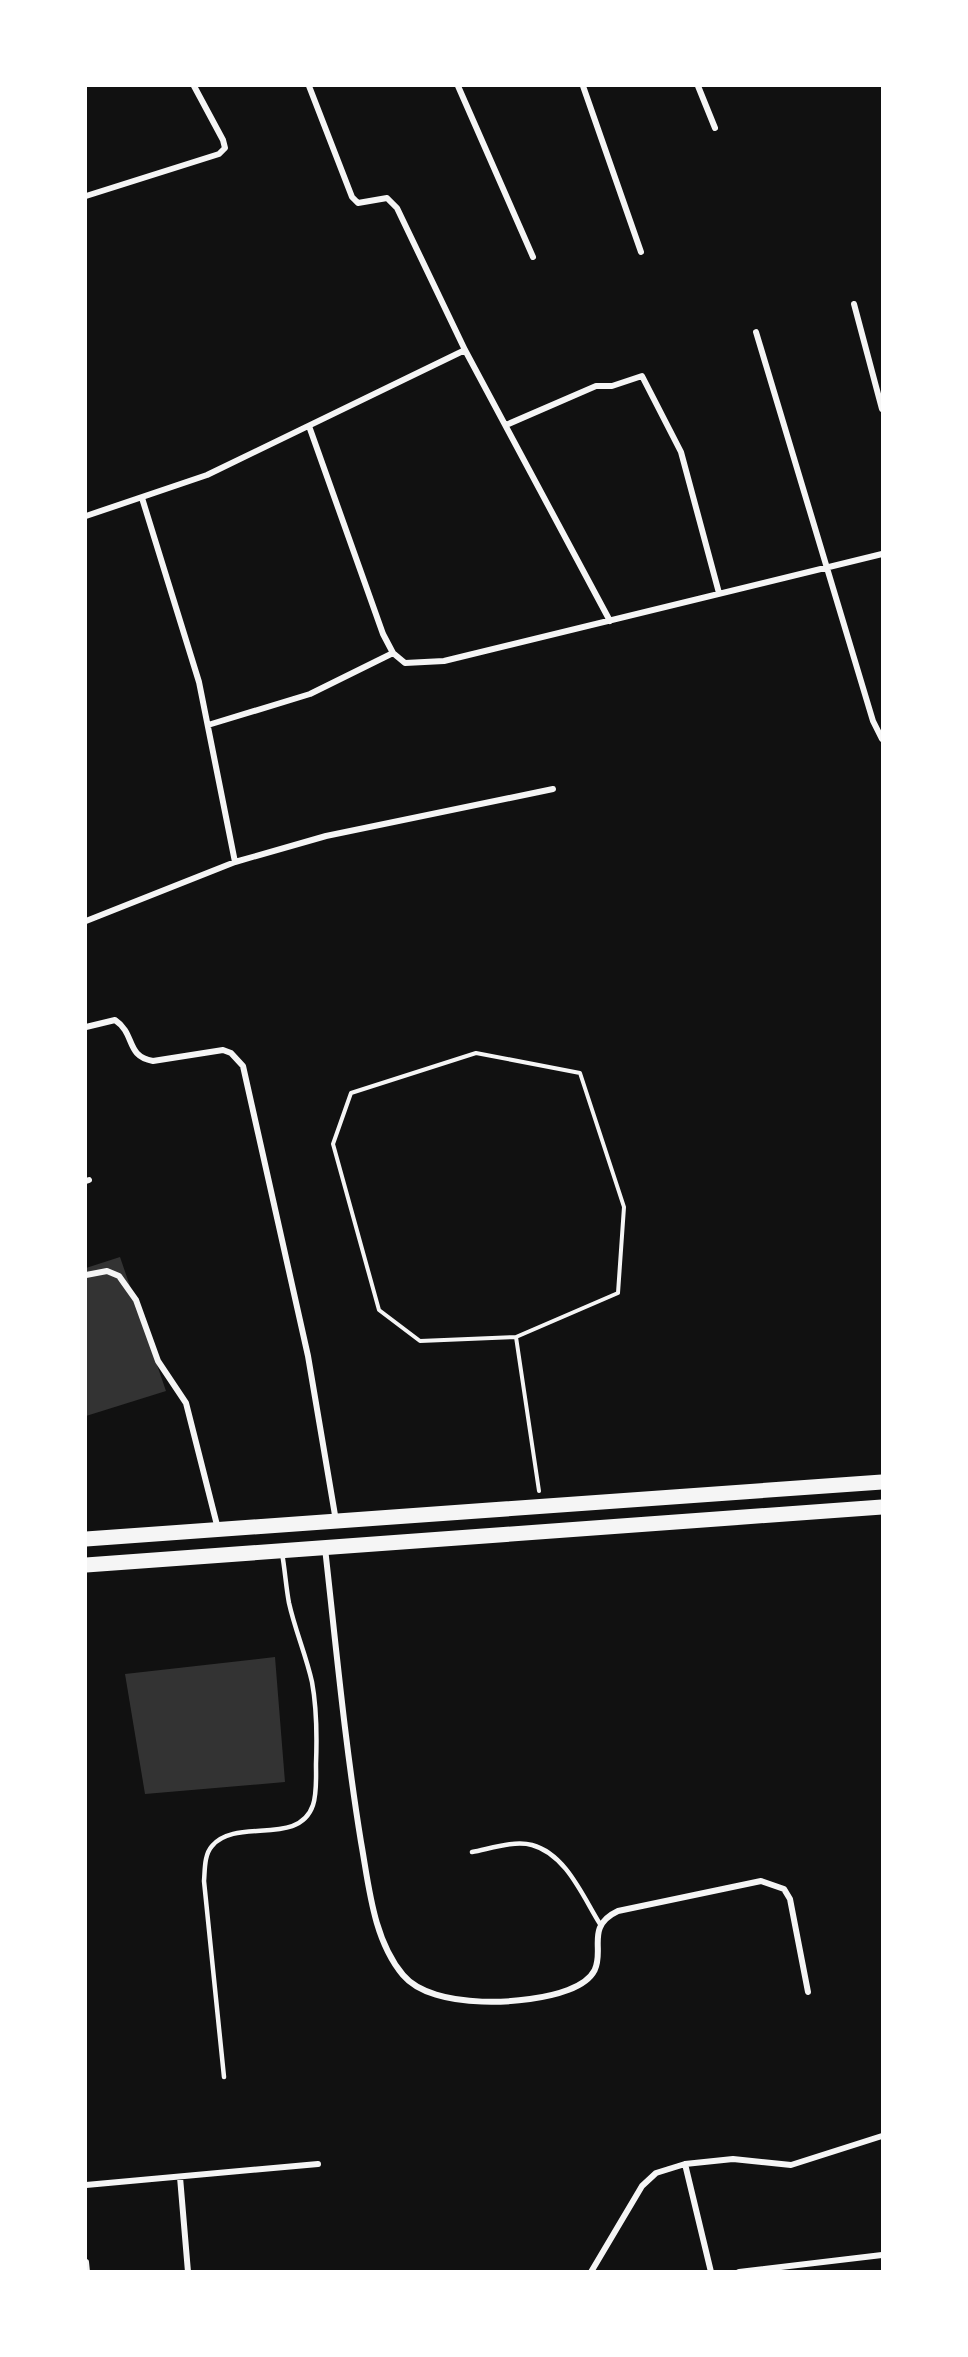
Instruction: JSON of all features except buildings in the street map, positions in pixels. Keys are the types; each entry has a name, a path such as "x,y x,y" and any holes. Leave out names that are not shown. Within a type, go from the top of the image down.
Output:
{"main road":[{"path":"86,1539 882,1482"},
{"path":"86,1565 882,1507"}],"street":[{"path":"86,196 219,154 225,148 224,140 194,86"},
{"path":"309,86 354,201 382,197 393,202 465,350 610,621"},
{"path":"458,86 533,257"},
{"path":"583,86 641,252"},
{"path":"698,86 715,128"},
{"path":"854,304 882,409"},
{"path":"756,332 873,721 882,739"},
{"path":"86,516 207,475 465,350"},
{"path":"506,425 596,386 612,386 642,376 681,452 719,593"},
{"path":"309,426 383,634 393,653 405,663 444,661 882,554"},
{"path":"142,498 199,682 235,862"},
{"path":"208,724 310,694 393,653"},
{"path":"86,921 235,862 326,836 553,789"},
{"path":"86,1027 115,1020 124,1026 135,1054 142,1059 153,1061 223,1050 231,1053 243,1066 308,1356 336,1521"},
{"path":"86,1275 107,1271 119,1276 136,1299 158,1361 186,1403 218,1529"},
{"path":"325,1547 348,1766 370,1896 391,1958 404,1977 438,1996 453,1999 494,2001 546,1997 585,1983 593,1977 597,1966 600,1924 606,1917 618,1911 751,1883 772,1883 784,1889 790,1899 808,1992"},
{"path":"591,2271 642,2186 656,2173 685,2164 733,2159 790,2165 882,2136"},
{"path":"86,2185 318,2164"},
{"path":"685,2164 711,2271"},
{"path":"180,2177 188,2271"},
{"path":"739,2271 882,2255"},
{"path":"86,2262 87,2271"}],"lane":[{"path":"224,2077 204,1881 205,1860 211,1846 222,1837 242,1832 284,1828 303,1819 312,1805 316,1785 317,1751 312,1683 290,1603 281,1550"},
{"path":"472,1852 531,1845 550,1852 560,1862 600,1924"}],"path":[{"path":"476,1053 580,1073 624,1207 618,1293 516,1337 420,1341 379,1310 333,1144 351,1093 476,1053"},
{"path":"516,1337 542,1506"}],"shaded area":[{"path":"120,1257 166,1391 86,1416 86,1268"},
{"path":"275,1657 285,1782 145,1794 125,1674"}]}
